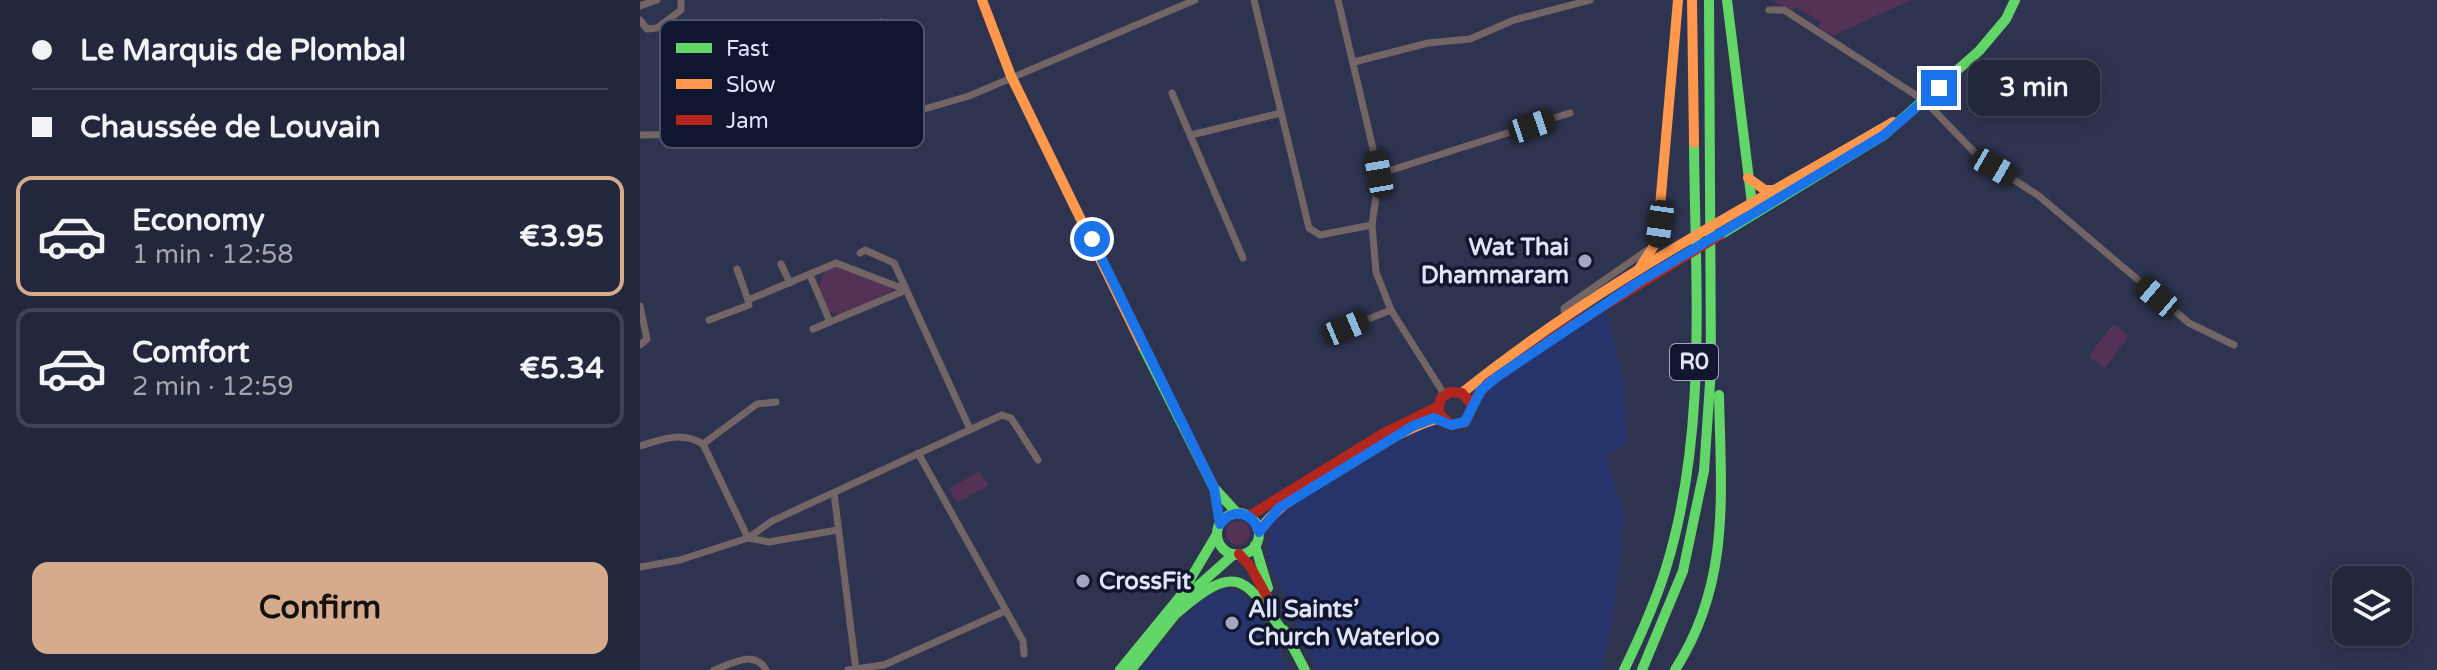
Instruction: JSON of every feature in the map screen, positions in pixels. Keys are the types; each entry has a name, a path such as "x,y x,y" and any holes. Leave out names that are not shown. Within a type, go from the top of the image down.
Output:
{"main road":[{"path":"982,0 1011,76 1214,488 1237,513 1249,516 1259,532"},
{"path":"1639,269 1649,258 1657,241 1678,0"},
{"name":"R0","path":"1624,670 1663,585 1678,532 1692,439 1695,264 1692,0"},
{"name":"R0","path":"1642,670 1679,588 1694,540 1706,471 1712,375 1709,0"},
{"path":"1727,0 1748,178 1747,212"},
{"path":"1438,412 1451,425 1461,425 1469,419 1472,405 1488,383 1666,260 1884,135 1979,51 2006,19 2015,0"},
{"path":"1747,212 1776,190 1914,109"},
{"path":"1748,178 1765,190 1776,190"},
{"path":"1272,604 1255,545 1259,532 1279,508 1438,412 1444,394 1462,393 1595,291 1639,269 1666,260"},
{"path":"1515,364 1542,341 1544,336 1541,334"},
{"path":"1675,670 1695,640 1707,610 1716,570 1719,390 1712,375"},
{"path":"1462,393 1472,405"},
{"path":"1249,516 1396,427 1438,412"},
{"path":"1214,488 1223,548 1250,566 1272,604 1302,670"},
{"path":"1120,670 1179,598 1218,529 1237,513"},
{"path":"1131,670 1218,565 1255,545"},
{"path":"1177,613 1209,585 1236,580 1252,589 1287,637"}],"street":[{"path":"640,6 657,0"},
{"path":"668,20 681,10 681,0"},
{"path":"924,108 956,101 1193,0"},
{"path":"1254,0 1311,232 1320,235 1372,225"},
{"path":"1338,0 1379,174 1372,225 1373,259 1391,310 1444,394"},
{"path":"1354,62 1428,43 1470,39 1514,20 1590,0"},
{"path":"1769,10 1784,10 1925,101 1980,158 2039,196 2189,323 2234,345"},
{"path":"640,20 647,29 660,26"},
{"path":"1172,93 1243,258"},
{"path":"1191,135 1281,113"},
{"path":"1379,174 1570,113"},
{"path":"640,135 660,135"},
{"path":"860,253 865,250 894,263 970,429"},
{"path":"1594,310 1595,291 1646,251"},
{"path":"748,300 841,263 906,290"},
{"path":"781,264 790,283"},
{"path":"709,320 749,305 737,269"},
{"path":"810,275 830,322"},
{"path":"813,329 906,290"},
{"path":"640,306 647,339 640,345"},
{"path":"1334,326 1346,328 1391,310"},
{"path":"703,444 757,404 776,402"},
{"path":"640,567 680,560 748,538 772,521 1006,415 1038,460"},
{"path":"640,446 677,436 703,444 748,538"},
{"path":"918,453 1023,641 1024,654"},
{"path":"834,493 856,670"},
{"path":"748,538 769,542 837,530"},
{"path":"848,670 884,665 1005,611"},
{"path":"714,670 750,658 759,660 766,670"}],"shaded area":[{"path":"1773,0 1911,0 1832,36 1818,27 1821,22 1796,7 1791,12"},
{"path":"836,265 892,285 892,291 840,315 828,311 819,286 825,270"},
{"path":"1606,307 1624,384 1626,445 1605,454 1624,516 1614,610 1602,670 1316,670 1267,555 1269,530 1278,514 1435,424 1442,431 1465,432 1479,417 1480,399 1490,386"},
{"path":"2113,324 2129,336 2105,368 2089,356"},
{"path":"979,471 989,485 957,503 949,489"},
{"path":"1238,521 1246,525 1250,533 1246,541 1238,545 1230,541 1226,533 1230,525"},
{"path":"1225,589 1242,593 1273,637 1288,670 1140,670 1206,595"}],"traffic: fast":[{"path":"1642,670 1683,571 1704,471 1711,369 1709,0"},
{"path":"1727,0 1752,204 1749,216"},
{"path":"1720,235 1884,135 1979,51 2006,19 2015,0"},
{"path":"1624,670 1666,568 1688,464 1696,357 1694,143"},
{"path":"1143,347 1214,488 1237,513"},
{"path":"1675,670 1693,637 1714,571 1721,503 1719,395"},
{"path":"1238,513 1253,519 1259,534 1253,549 1238,555 1223,549 1217,534 1223,519 1238,513"},
{"path":"1120,670 1179,598 1217,534"},
{"path":"1255,545 1268,588"},
{"path":"1131,670 1198,586 1234,554"},
{"path":"1177,613 1214,586 1240,583 1261,601 1287,637"},
{"path":"1284,630 1305,670"}],"traffic: slow":[{"path":"982,0 1011,76 1143,347"},
{"path":"1639,269 1657,241 1678,0"},
{"path":"1692,0 1694,143"},
{"path":"1462,393 1564,317 1672,249 1893,122"},
{"path":"1748,178 1765,190 1776,190"},
{"path":"1259,532 1271,517 1314,483 1397,435 1440,418"}],"traffic: jam":[{"path":"1472,405 1462,393 1450,392 1441,398 1438,412 1451,425 1465,422 1476,397 1488,383 1569,327 1720,235"},
{"path":"1249,516 1384,433 1437,407"},
{"path":"1239,554 1250,566 1275,611"}],"place":[{"name":"Wat Thai Dhammaram","path":"1585,261"},
{"name":"CrossFit","path":"1083,581"},
{"name":"All Saints’ Church Waterloo","path":"1232,623"}],"route":[{"path":"1092,239 1214,488 1220,524 1230,515 1243,513 1254,520 1259,532 1264,522 1279,508 1413,426 1434,418 1451,425 1461,425 1469,419 1472,405 1488,383 1637,283 1884,135 1939,88"}]}
